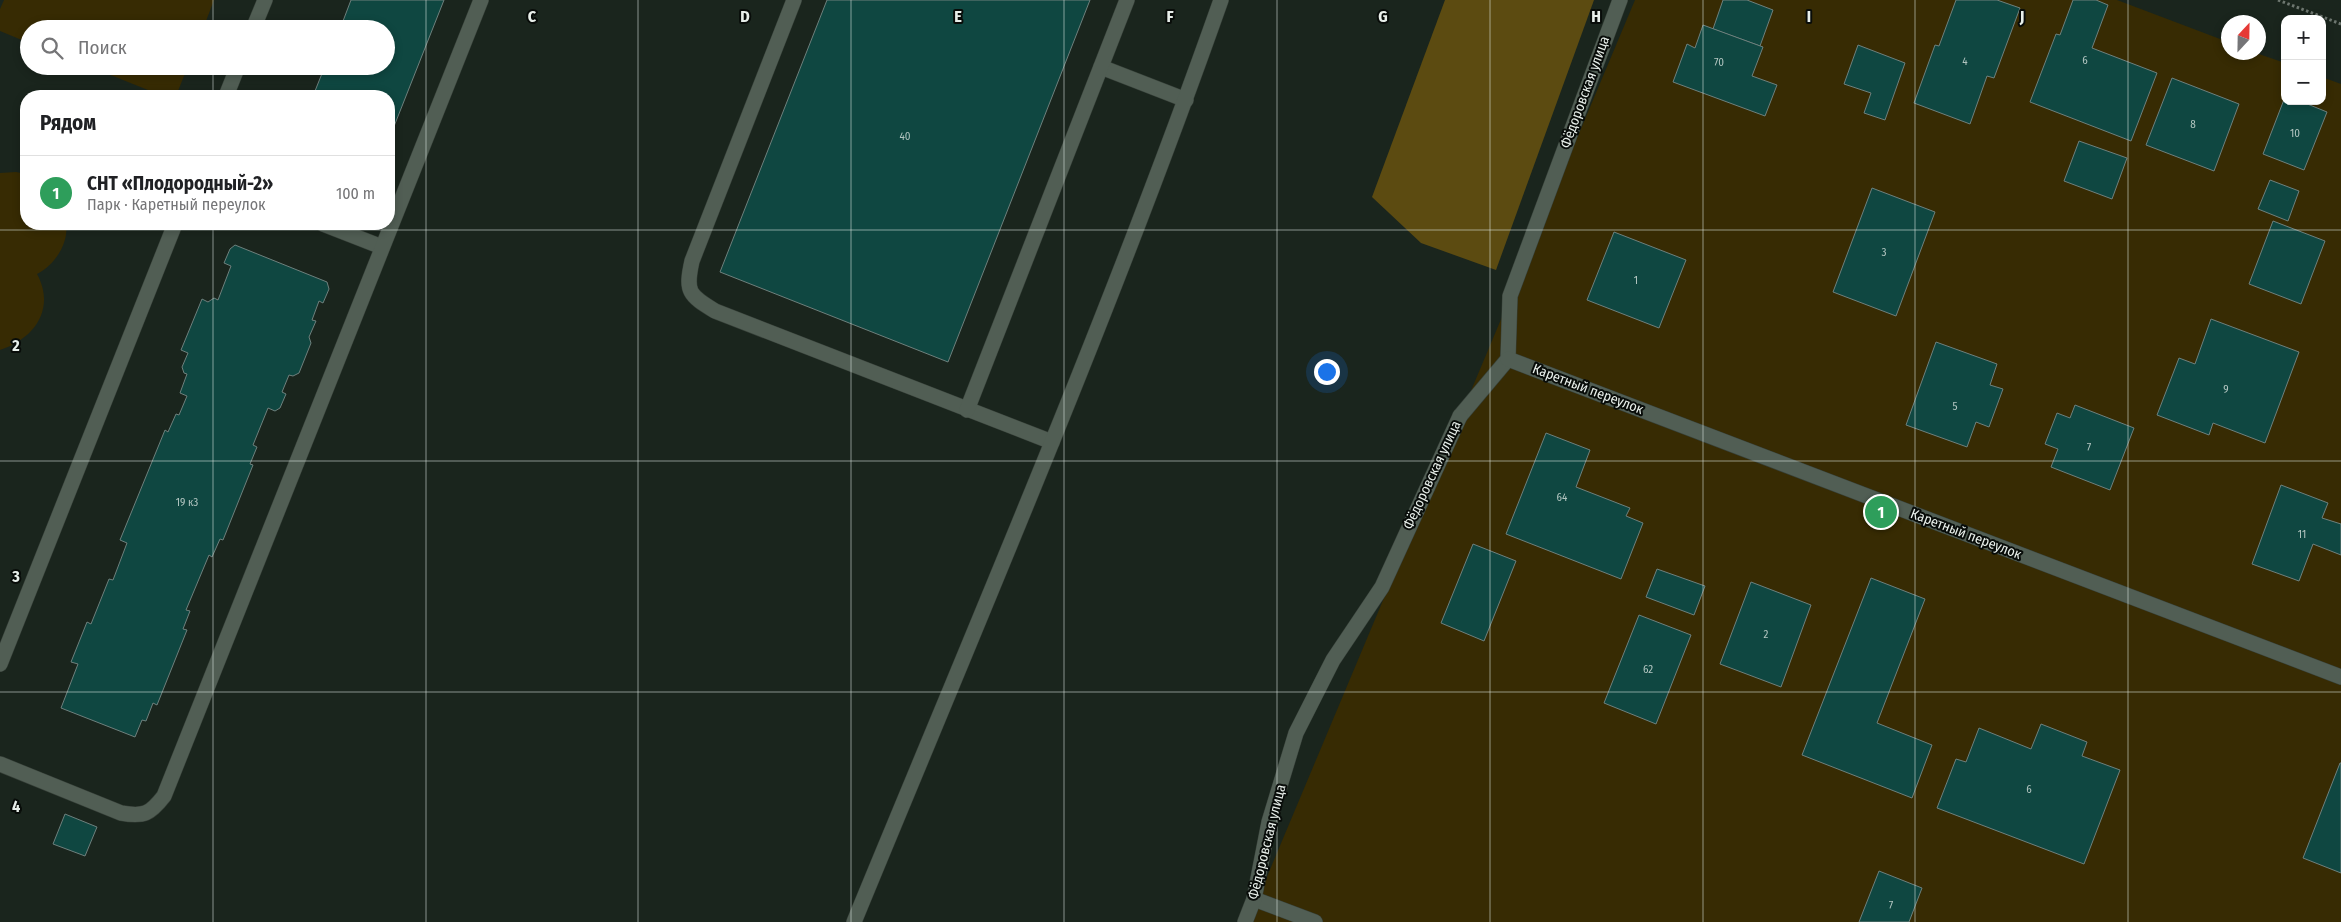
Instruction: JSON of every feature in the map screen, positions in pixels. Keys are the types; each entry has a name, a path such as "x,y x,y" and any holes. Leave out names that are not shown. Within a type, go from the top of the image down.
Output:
{"street":[{"path":"257,20 265,0"},
{"path":"395,214 480,0"},
{"path":"794,0 692,261 687,282 695,299 715,311 1052,442"},
{"path":"967,410 1128,0"},
{"path":"854,922 1052,442 1186,100 1221,0"},
{"name":"Фёдоровская улица","path":"1245,922 1254,899 1269,822 1296,734 1333,660 1382,587 1460,416 1508,359 1510,296 1620,0"},
{"path":"1101,67 1186,100"},
{"path":"228,90 234,75"},
{"path":"0,664 173,230"},
{"path":"338,230 382,247"},
{"path":"0,764 121,813 137,816 153,810 164,796 389,230"},
{"name":"Каретный переулок","path":"1508,359 2341,677"},
{"path":"1254,899 1316,922"}],"path":[{"path":"2278,0 2341,24"}],"shaded area":[{"path":"4,0 214,0 206,20 20,20 20,39 0,31 0,9"},
{"path":"1445,0 1594,0 1496,270 1421,243 1372,197"},
{"path":"1635,0 2117,0 2221,39 2221,60 2266,60 2266,56 2281,62 2281,105 2326,105 2326,78 2341,84 2341,922 1248,922"},
{"path":"110,75 184,75 178,90 148,90"},
{"path":"0,173 20,173 20,230 66,231 63,246 55,259 37,274 44,299 43,311 38,321 23,338 0,350"}],"building":[{"path":"351,0 444,0 395,124 395,90 315,90 321,75 395,75 395,20 343,20"},
{"path":"827,0 1090,0 948,362 720,272"},
{"path":"1723,0 1747,0 1773,10 1760,46 1713,29"},
{"path":"1956,0 1997,0 2020,8 1994,78 1987,76 1970,124 1914,103 1935,45 1939,46"},
{"path":"2073,0 2096,0 2108,5 2092,48 2157,73 2131,141 2030,102 2056,34 2060,35"},
{"path":"1703,25 1763,47 1752,76 1777,85 1765,116 1673,82 1687,44 1695,48"},
{"path":"1858,45 1905,63 1885,120 1864,113 1871,93 1844,84"},
{"path":"2172,78 2239,104 2214,171 2146,145"},
{"path":"2282,105 2310,105 2327,112 2304,170 2263,154"},
{"path":"2079,141 2127,158 2112,199 2064,181"},
{"path":"2270,180 2299,191 2288,221 2258,209"},
{"path":"1872,188 1935,212 1896,316 1833,292"},
{"path":"2273,221 2325,241 2301,304 2249,284"},
{"path":"1614,232 1686,260 1659,328 1587,300"},
{"path":"235,245 327,282 329,289 323,303 319,301 312,320 316,321 309,337 311,343 299,373 293,376 289,375 282,392 286,394 280,408 275,411 268,408 253,445 257,447 250,464 253,465 223,540 220,539 212,557 209,555 186,610 190,611 183,629 187,630 157,705 153,703 146,721 142,720 135,737 61,708 78,664 71,662 87,622 91,624 109,579 113,580 127,543 120,540 165,430 168,432 176,414 179,415 187,396 180,393 187,374 184,373 182,367 188,353 181,350 202,299 208,302 214,298 218,300 231,266 224,263 230,249"},
{"path":"2211,319 2299,352 2265,443 2213,423 2209,435 2157,415 2179,358 2195,364"},
{"path":"1936,342 1997,364 1990,385 2003,389 1989,427 1976,422 1967,447 1906,425"},
{"path":"2075,405 2134,428 2110,490 2051,467 2058,449 2045,444 2057,413 2070,418"},
{"path":"1546,433 1590,450 1576,487 1630,508 1626,516 1643,523 1621,579 1506,534"},
{"path":"2281,485 2328,503 2322,518 2341,524 2341,555 2313,544 2299,581 2252,564"},
{"path":"1473,544 1516,561 1484,641 1441,623"},
{"path":"1657,569 1705,586 1694,615 1646,597"},
{"path":"1871,578 1925,599 1877,723 1932,745 1912,798 1802,755"},
{"path":"1751,582 1811,605 1781,687 1720,664"},
{"path":"1639,615 1691,635 1656,724 1604,703"},
{"path":"2041,724 2087,742 2082,756 2120,770 2084,864 1937,808 1956,759 1966,762 1979,728 2031,749"},
{"path":"2341,763 2341,873 2303,858"},
{"path":"65,814 97,827 85,856 53,844"},
{"path":"1879,871 1922,888 1909,922 1859,922"}],"place":[{"name":"СНТ «Плодородный-2»","path":"1881,512"}]}
